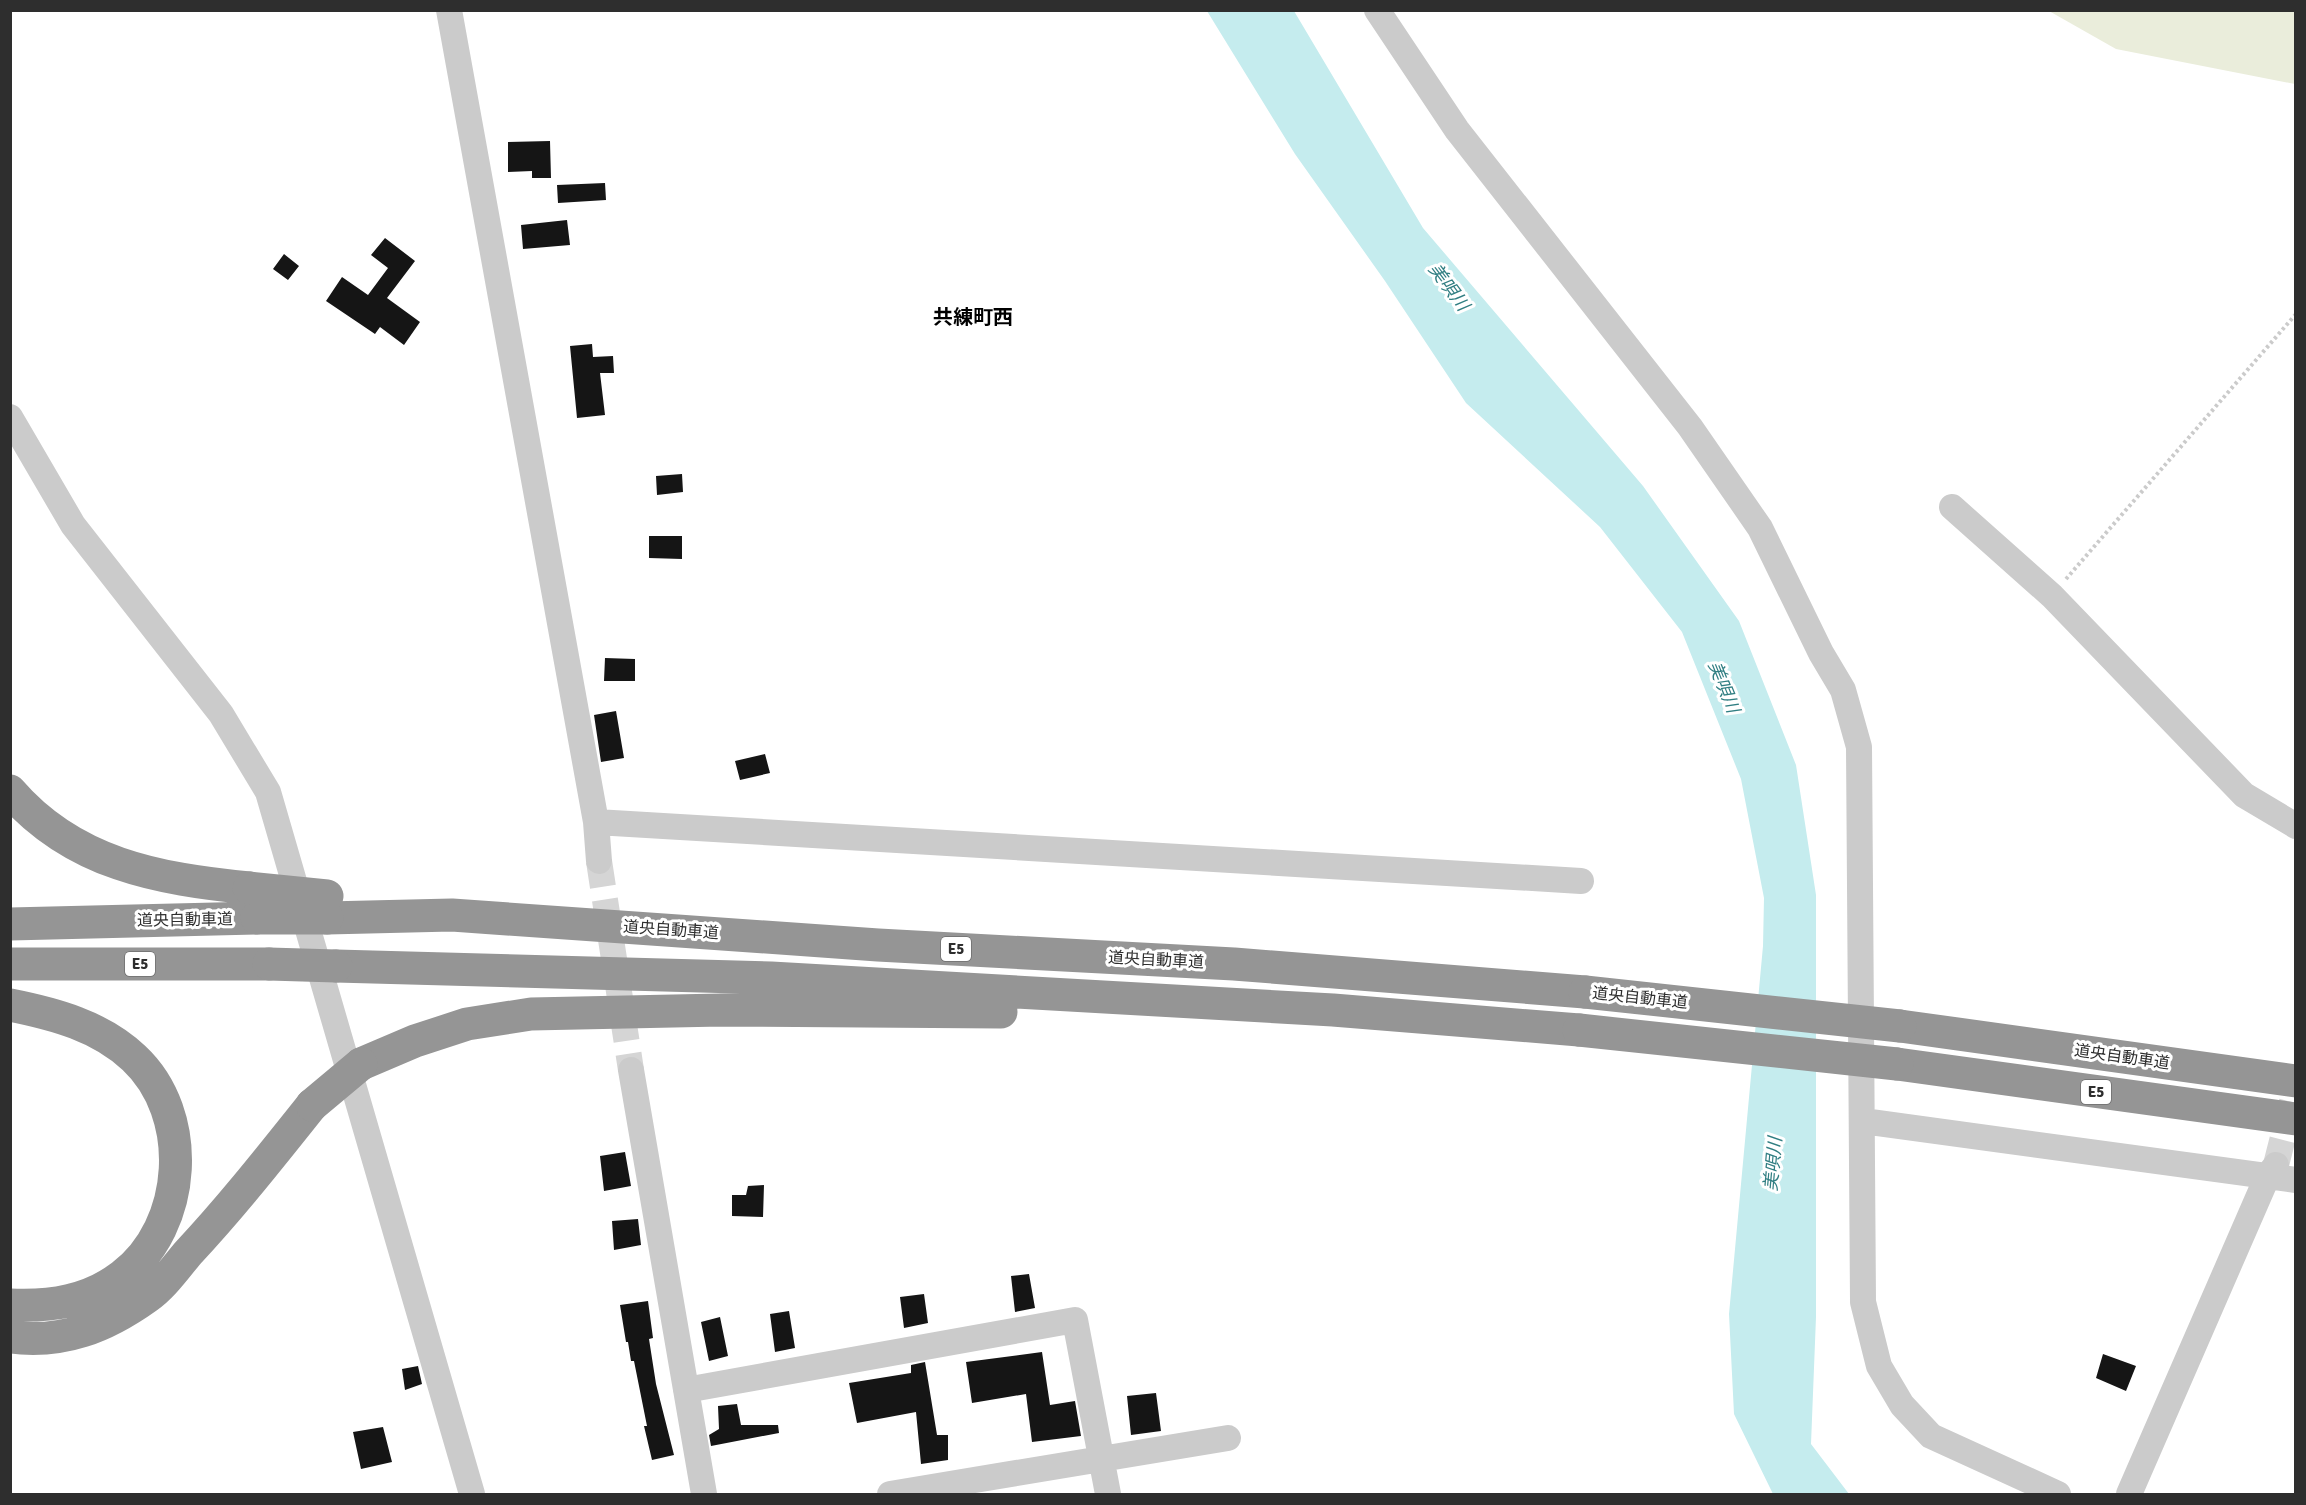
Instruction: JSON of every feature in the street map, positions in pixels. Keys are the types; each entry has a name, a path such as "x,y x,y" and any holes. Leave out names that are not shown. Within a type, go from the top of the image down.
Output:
{"highway":[{"path":"10,791 26,809 65,840 117,864 253,903"},
{"name":"道央自動車道","path":"10,924 253,903 890,945 1234,964 1584,992 1899,1026 2295,1081"},
{"name":"E5","path":"10,964 269,964 771,978 1333,1010 1579,1030 1897,1064 2295,1119"},
{"path":"10,1005 76,1022 111,1038 135,1058 152,1077 166,1103 176,1151 176,1177 170,1204 159,1230 144,1254 123,1275 101,1289 59,1305 10,1305"},
{"path":"10,1337 38,1341 79,1333 118,1315 149,1295 222,1218 312,1105 361,1064 415,1041 467,1024 531,1014 721,1010 1094,1013 1333,1010"}],"street":[{"path":"449,10 596,822 598,861"},
{"path":"1377,10 1457,130 1690,427 1760,528 1821,653 1843,690 1859,747 1863,1302 1879,1366 1902,1405 1931,1436 2058,1494"},
{"path":"10,417 73,525 221,714 268,792 472,1494"},
{"path":"1952,507 2052,596 2244,795 2295,826"},
{"path":"596,822 1581,881"},
{"path":"631,1070 704,1494"},
{"path":"1863,1121 2280,1173 2129,1494"},
{"path":"686,1390 1075,1320 1107,1494"},
{"path":"890,1494 1228,1438"}],"path":[{"path":"2052,596 2295,314"}],"green space":[{"path":"2049,11 2295,11 2295,84 2116,49"}],"water":[{"name":"美唄川","path":"1207,11 1294,11 1423,228 1643,486 1739,621 1796,765 1816,895 1816,1317 1811,1444 1849,1494 1773,1494 1734,1414 1729,1314 1763,946 1764,898 1741,779 1682,632 1600,527 1466,403 1385,281 1295,154"}],"building":[{"path":"550,141 551,178 532,178 532,171 508,172 508,142"},
{"path":"605,183 606,200 558,203 557,185"},
{"path":"567,220 570,245 523,249 521,225"},
{"path":"385,238 415,261 387,298 420,322 404,345 380,327 375,334 326,301 342,277 368,295 388,268 371,255"},
{"path":"284,254 299,266 288,280 273,269"},
{"path":"592,344 593,357 613,356 614,373 600,373 605,415 577,418 570,346"},
{"path":"682,474 683,492 657,495 656,476"},
{"path":"649,536 682,536 682,559 649,558"},
{"path":"605,658 635,659 635,681 604,681"},
{"path":"616,711 624,758 601,762 594,715"},
{"path":"765,754 770,773 740,780 735,761"},
{"path":"625,1152 631,1186 604,1191 600,1156"},
{"path":"764,1185 763,1217 732,1216 732,1195 746,1195 748,1186"},
{"path":"638,1219 641,1245 614,1250 612,1221"},
{"path":"1029,1274 1035,1308 1015,1312 1011,1276"},
{"path":"924,1294 928,1323 904,1328 900,1297"},
{"path":"648,1301 653,1338 649,1339 656,1384 674,1455 652,1460 634,1361 631,1361 628,1342 626,1342 620,1305"},
{"path":"789,1311 795,1348 775,1352 770,1314"},
{"path":"720,1317 728,1356 709,1361 701,1322"},
{"path":"1042,1352 1050,1405 1075,1401 1081,1436 1032,1442 1026,1394 972,1403 966,1362"},
{"path":"2103,1354 2136,1366 2126,1391 2096,1378"},
{"path":"925,1362 937,1435 948,1435 948,1460 921,1464 916,1412 857,1423 849,1383 911,1373 911,1365"},
{"path":"418,1366 422,1384 405,1390 402,1369"},
{"path":"1156,1393 1161,1431 1131,1435 1127,1396"},
{"path":"737,1404 741,1425 778,1425 779,1433 711,1446 709,1435 719,1429 718,1406"},
{"path":"383,1427 392,1462 361,1469 353,1432"}],"tunnel":[{"path":"599,861 631,1070"},
{"path":"2276,1165 2296,1086"}],"district":[{"name":"共練町西","path":"973,317"}]}
